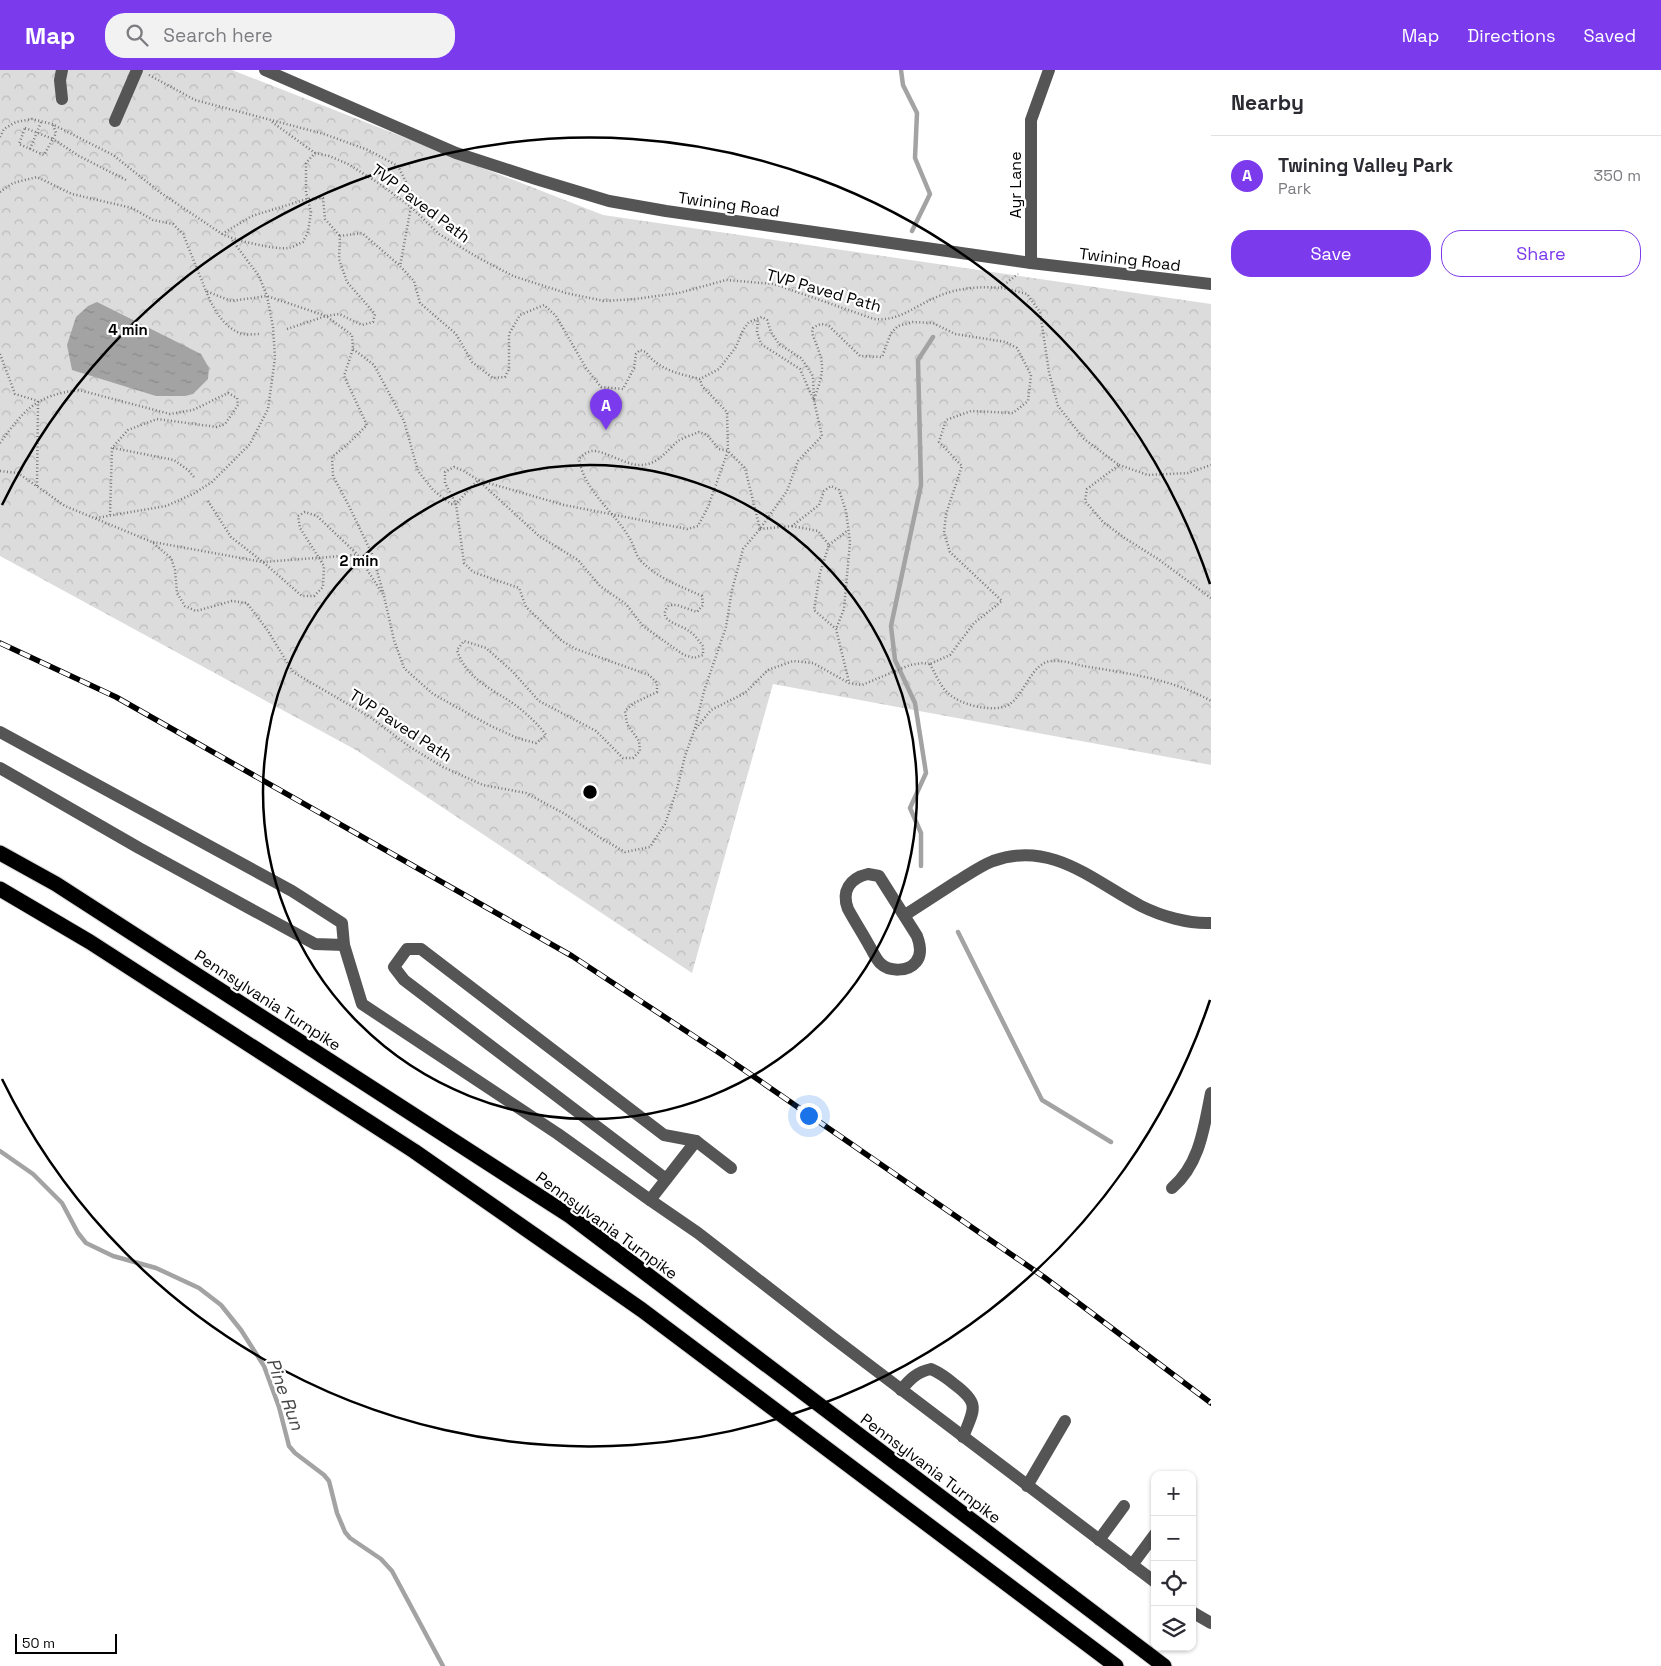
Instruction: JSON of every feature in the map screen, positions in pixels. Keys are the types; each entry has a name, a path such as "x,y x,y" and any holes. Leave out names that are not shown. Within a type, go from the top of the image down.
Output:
{"highway":[{"name":"Pennsylvania Turnpike","path":"0,853 56,884 570,1216 1164,1666"},
{"path":"0,889 90,942 414,1151 642,1310 1116,1666"}],"street":[{"path":"62,70 60,80 62,99"},
{"name":"Twining Road","path":"265,70 456,153 536,180 609,201 676,213 1031,263 1211,284"},
{"name":"Ayr Lane","path":"1031,263 1031,120 1049,70"},
{"path":"115,121 142,72"},
{"path":"0,732 292,891 342,923 344,945 362,1004 558,1134 698,1233 962,1437 1151,1579"},
{"path":"0,768 138,848 315,944 344,945"},
{"path":"905,916 981,866 1007,858 1034,856 1054,860 1084,872 1142,906 1170,917 1211,924"},
{"path":"868,874 879,876 905,916 920,945 919,956 916,962 908,967 890,970 880,964 848,909 844,901 845,890 850,882 860,876 868,874"},
{"path":"666,1179 404,980 394,967 407,949 420,949 664,1135 696,1142 731,1168"},
{"path":"1172,1188 1181,1180 1192,1162 1200,1140 1211,1093"},
{"path":"650,1200 696,1142"},
{"path":"901,1390 916,1374 931,1369 938,1372 967,1394 972,1399 973,1407 962,1437"},
{"path":"1028,1486 1065,1421"},
{"path":"1099,1540 1124,1506"},
{"path":"1132,1565 1151,1539"},
{"path":"1196,1614 1211,1623"}],"path":[{"path":"142,72 195,100 324,134 368,150 398,166 410,192 411,207 400,266"},
{"path":"0,137 4,129 16,122 32,119 42,120 113,155 161,193 222,234 252,244 287,248 303,242 308,232 311,212 306,192 306,162 315,153"},
{"path":"30,149 42,120"},
{"name":"TVP Paved Path","path":"270,120 315,153 329,156 348,164 380,184 411,207 439,234 477,257 514,276 566,293 604,301 679,294 726,280 774,284 874,319 883,320 892,319 940,295 963,289 1001,288 1027,294 1040,312 1049,372 1058,406 1084,439 1119,465 1148,475 1188,473 1211,465"},
{"path":"52,124 56,133 53,140 44,155 20,144 25,128 53,140 79,156 128,181"},
{"path":"0,192 13,183 37,176 72,194 132,208 153,220 172,224 183,234 212,305 226,324 243,334 259,334"},
{"path":"222,234 252,216 307,199 323,198 325,219 340,236 339,259 347,282 375,314 373,322 362,325 339,314 326,316 287,329"},
{"path":"340,236 362,233 400,266 414,281 420,304 456,334 472,362 493,378 504,377 509,369 509,334 520,316 544,305 556,316 586,368 601,387 623,389 634,368 636,354 640,350 646,352 652,361 670,371 700,379 719,369 736,347 743,330 749,322 762,317 767,320 771,332 779,344 801,358 813,376 814,401 822,436 798,461 786,491 760,529 743,549 732,590 726,627 704,691 694,731"},
{"path":"94,518 166,506 193,494 212,482 250,444 268,409 275,358 267,296 259,276 231,238"},
{"path":"1001,288 1031,263"},
{"path":"206,291 230,301 267,296 326,316 352,335 353,349 344,376 367,425 332,457 332,476 372,554 394,640 404,668 434,694 489,725 517,738 536,742 546,735 541,727 518,707 481,684 461,662 457,650 464,641 486,648 512,671 538,701 596,731 623,758 634,758 640,751 639,741 627,724 625,711 634,702 657,692 657,683 649,675 576,649 562,641 526,607 519,588 473,572 464,563 456,504 445,483 445,472 454,467 478,480 539,536 578,560 600,586 626,604 643,626 684,655 694,658 703,655 703,646 692,633 682,626 669,622 665,617 665,610 669,605 677,605 697,612 703,605 702,596 666,581 639,559 630,539 593,491 581,470 579,459 593,451 621,461 640,465 655,461 668,453 679,441 699,432 706,435 719,449 728,451 746,468 760,529"},
{"path":"758,318 757,332 761,344 800,369 814,401"},
{"path":"792,526 819,505 824,491 832,486 839,490 846,511 850,542 844,608 836,629 849,683 862,685 910,665 930,664 950,655 974,623 1002,602 950,552 944,533 946,514 962,466 938,442 946,420 971,411 1013,413 1028,401 1031,376 1017,348 1006,342 955,334 933,323 913,322 898,326 891,333 882,357 860,356 829,326 818,324 813,328 812,333 823,362 821,380 814,401"},
{"path":"353,349 374,365 404,421 418,471 433,490 451,504 456,504"},
{"path":"0,354 15,394 38,401"},
{"path":"478,480 564,505 687,529 698,526 708,507 728,451 727,412 702,386 700,379"},
{"path":"0,443 20,416 38,401 64,392 79,390 170,414 193,410 228,392 237,398 238,405 225,424 217,427 156,419 128,430 112,448 110,515"},
{"path":"38,401 38,486"},
{"path":"112,448 174,460 194,476"},
{"path":"1119,465 1087,489 1085,501 1103,522 1118,534 1158,559 1211,598"},
{"name":"TVP Paved Path","path":"0,471 18,473 65,506 152,542 171,558 175,570 177,593 185,606 196,611 232,601 247,604 268,631 293,672 370,717 410,747 443,767 484,785 526,793 565,814 625,852 650,847 665,824 694,731 711,710 744,693 768,670 792,661 813,663 849,683"},
{"path":"456,504 478,480"},
{"path":"208,501 231,537 302,596 314,596 323,587 324,566 300,528 298,516 305,512 317,516 357,554 384,596"},
{"path":"760,529 792,526 818,531 828,545"},
{"path":"836,629 814,610 820,573 828,545 848,530"},
{"path":"152,542 263,562 357,554"},
{"path":"930,664 948,693 966,704 993,708 1009,705 1037,669 1052,661 1123,672 1197,693 1211,701"}],"green space":[{"path":"0,70 232,70 603,215 1211,304 1211,765 773,684 692,973 356,750 0,556"}],"water":[{"path":"97,302 201,354 209,368 208,379 193,394 185,396 156,396 72,370 67,345 76,317 88,306"}],"waterway":[{"path":"901,70 903,85 917,113 915,158 930,194 912,231"},
{"path":"921,866 921,833 910,808 926,773 915,703 895,660 891,626 921,485 918,360 933,337"},
{"path":"958,932 1042,1100 1111,1142"},
{"name":"Pine Run","path":"0,1151 33,1174 62,1203 78,1233 86,1243 113,1256 156,1268 199,1288 221,1305 241,1330 264,1366 279,1407 289,1446 329,1481 337,1513 345,1532 350,1538 381,1559 392,1571 443,1666"}],"railway":[{"path":"0,643 116,697 572,956 721,1054 1044,1277 1211,1403"}],"place":[{"name":"Twining Valley Park","path":"606,430"}]}
